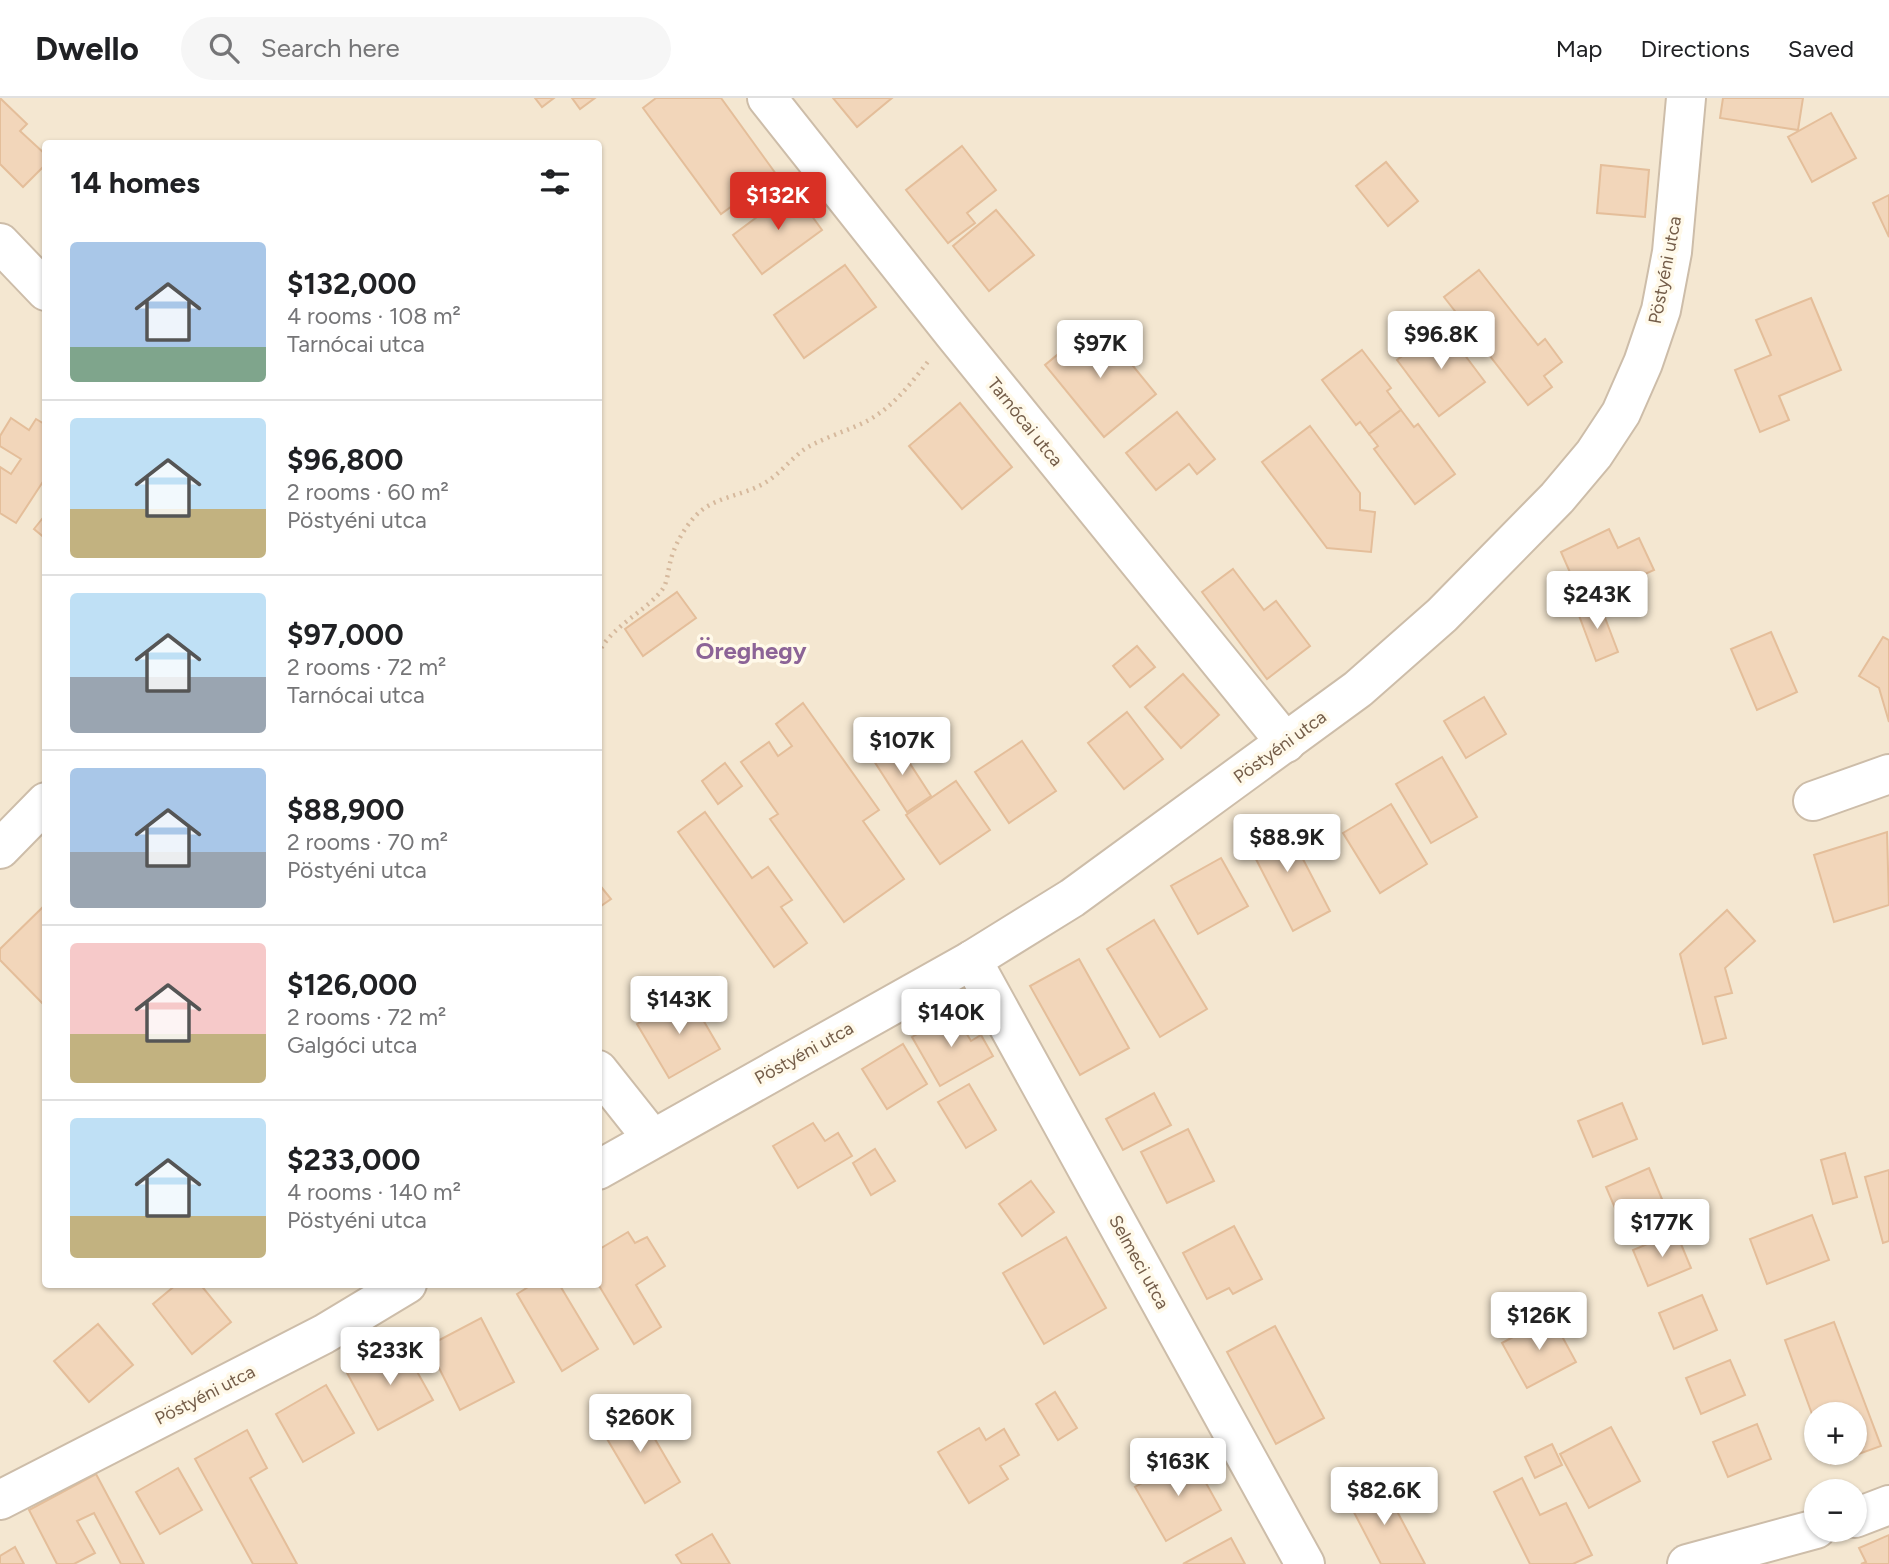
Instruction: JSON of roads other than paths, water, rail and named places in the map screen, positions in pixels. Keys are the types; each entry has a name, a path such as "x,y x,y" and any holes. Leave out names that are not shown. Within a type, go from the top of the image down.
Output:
{"street":[{"name":"Tarnócai utca","path":"767,98 954,334 1286,743"},
{"name":"Pöstyéni utca","path":"602,1168 972,960 1072,898 1359,688 1442,615 1558,498 1594,454 1621,413 1643,363 1661,310 1672,253 1686,98"},
{"path":"0,243 42,287"},
{"path":"1813,801 1889,774"},
{"path":"0,849 42,806"},
{"name":"Selmeci utca","path":"972,960 1305,1564"},
{"path":"602,1075 652,1138"},
{"name":"Pöstyéni utca","path":"0,1500 324,1334 400,1288"},
{"path":"1867,1513 1889,1505"},
{"path":"1687,1564 1804,1532"}],"district":[{"name":"Öreghegy","path":"751,651"}]}
